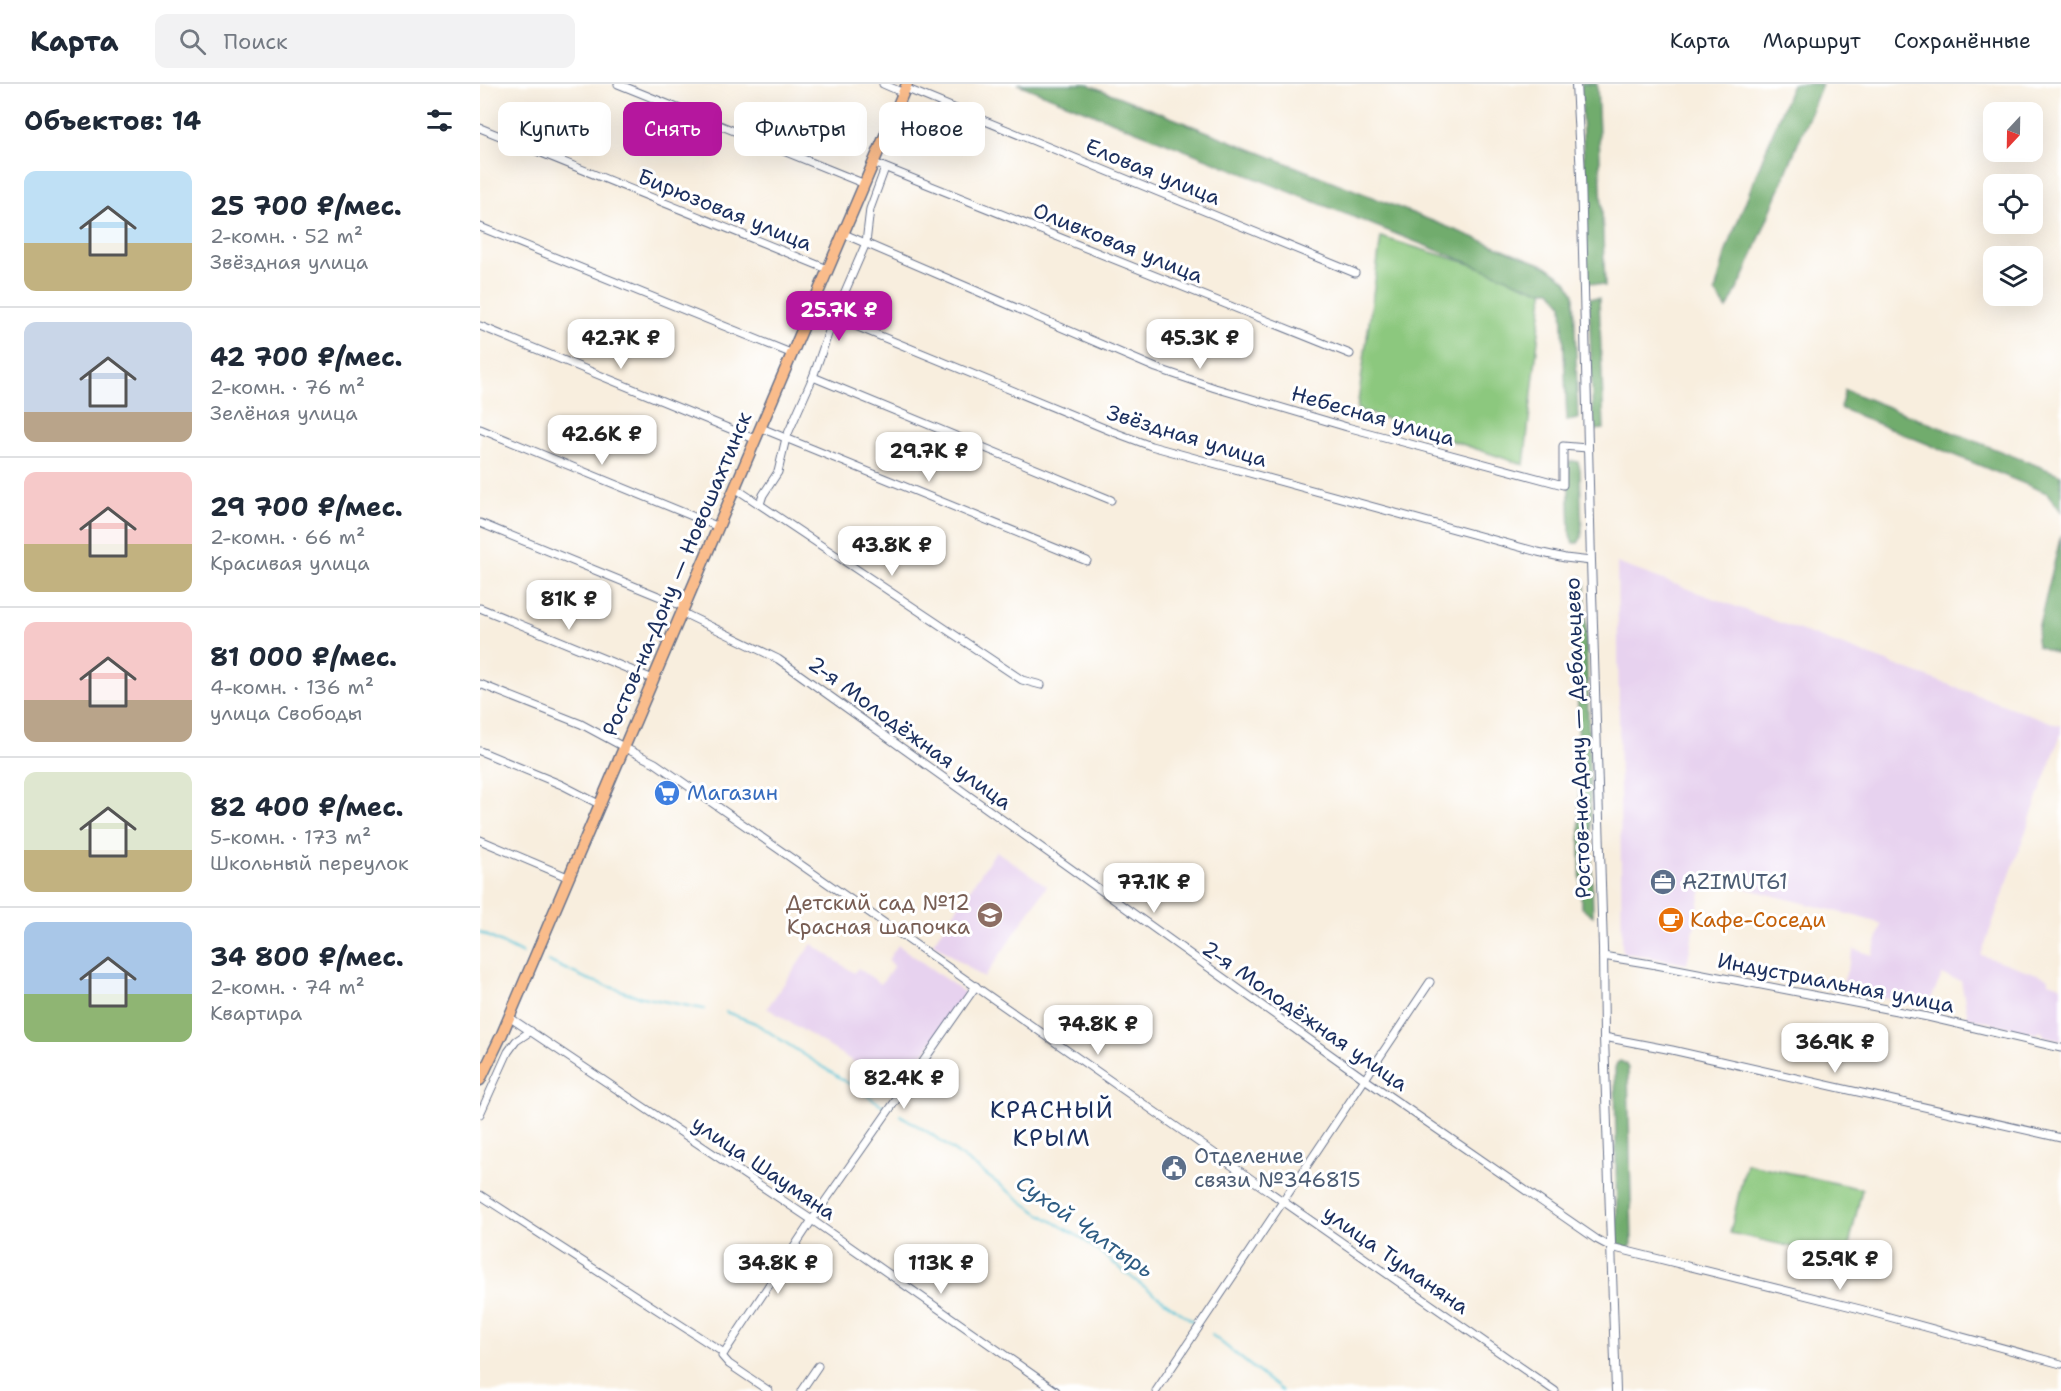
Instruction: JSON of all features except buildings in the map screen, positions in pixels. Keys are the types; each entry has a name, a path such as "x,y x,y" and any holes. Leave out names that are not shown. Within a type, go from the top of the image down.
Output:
{"main road":[{"name":"Ростов-на-Дону — Новошахтинск","path":"480,1079 482,1065 622,746 648,677 681,609 714,525 860,182 903,87"},
{"name":"Ростов-на-Дону — Новошахтинск","path":"480,1079 509,1017 622,746 844,234 903,87"}],"street":[{"path":"618,84 860,182"},
{"name":"Еловая улица","path":"883,84 903,87 1355,273"},
{"name":"Ростов-на-Дону — Дебальцево","path":"1576,84 1581,175 1587,448 1616,1391"},
{"name":"Бирюзовая улица","path":"480,128 825,268"},
{"name":"Оливковая улица","path":"874,163 1350,354"},
{"path":"760,504 768,486 778,472 786,438 813,377 834,317 866,243 870,209 885,168"},
{"path":"480,226 788,352"},
{"name":"Небесная улица","path":"844,234 1166,371 1347,427 1563,485 1563,446 1587,448"},
{"name":"Звёздная улица","path":"812,308 1151,446 1565,558 1591,561"},
{"path":"480,326 752,438"},
{"path":"813,377 1111,500"},
{"path":"761,428 1087,561"},
{"path":"480,429 714,525"},
{"path":"735,488 1022,680 1041,685"},
{"name":"2-я Молодёжная улица","path":"480,523 681,609 778,659 1366,1080 1586,1234 1611,1247 1860,1309 2061,1364"},
{"path":"480,609 648,677"},
{"name":"улица Туманяна","path":"480,684 581,724 664,769 1555,1391"},
{"path":"480,751 562,785 596,802"},
{"path":"480,840 565,876"},
{"name":"Индустриальная улица","path":"1603,956 1928,1017 2061,1048"},
{"path":"1156,1391 1430,982"},
{"path":"769,1391 729,1364 722,1356 812,1220 975,986"},
{"name":"улица Шаумяна","path":"509,1017 812,1220 1056,1391"},
{"path":"480,1114 508,1052 516,1041 531,1031"},
{"path":"1604,1037 1672,1050 2061,1138"},
{"path":"480,1195 724,1353"},
{"path":"801,1391 818,1366"}],"shaded area":[{"path":"1617,563 2061,726 2061,734 1981,955 2049,978 2049,982 2061,986 2061,1040 2044,1036 2039,1030 2038,1034 1968,1017 1961,981 1942,975 1927,1007 1841,989 1854,949 1872,955 1882,924 1704,878 1687,964 1622,952"},
{"name":"Детский сад №12 Красная шапочка","path":"996,851 1047,886 984,978 933,943"},
{"path":"812,944 854,973 858,968 881,984 894,966 888,960 898,945 965,993 899,1090 767,1008"}],"green space":[{"path":"1018,84 1087,84 1546,266 1567,281 1574,294 1578,419 1567,421 1562,304 1551,290 1537,290"},
{"path":"1581,84 1597,84 1605,286 1588,282"},
{"path":"1792,84 1822,84 1745,274 1727,309 1715,292 1726,251"},
{"path":"1381,237 1544,286 1524,465 1357,409"},
{"path":"1589,298 1599,298 1604,429 1593,430"},
{"path":"1845,390 2061,475 2061,511 2047,493 1840,408"},
{"path":"1569,462 1578,462 1580,469 1582,537 1578,543 1573,543 1570,535 1568,467"},
{"path":"2061,535 2061,655 2037,646 2036,638"},
{"path":"1582,577 1585,584 1593,916 1581,907 1576,598"},
{"path":"1620,1061 1628,1068 1632,1244 1626,1248 1619,1244 1617,1238 1615,1068"},
{"path":"1746,1163 1862,1189 1846,1259 1730,1233"}],"waterway":[{"name":"Сухой Чалтырь","path":"480,932 523,954"},
{"name":"Сухой Чалтырь","path":"548,961 587,979 637,996 704,1009"},
{"name":"Сухой Чалтырь","path":"726,1012 755,1023 885,1107"},
{"name":"Сухой Чалтырь","path":"900,1115 931,1134 1035,1211 1083,1239 1194,1322"},
{"name":"Сухой Чалтырь","path":"1212,1335 1282,1391"}],"place":[{"name":"Магазин","path":"667,793"},
{"name":"AZIMUT61","path":"1663,882"},
{"name":"Детский сад №12 Красная шапочка","path":"990,915"},
{"name":"Кафе-Соседи","path":"1671,920"},
{"name":"Отделение связи №346815","path":"1174,1168"}],"district":[{"name":"КРАСНЫЙ КРЫМ","path":"1052,1124"}]}
